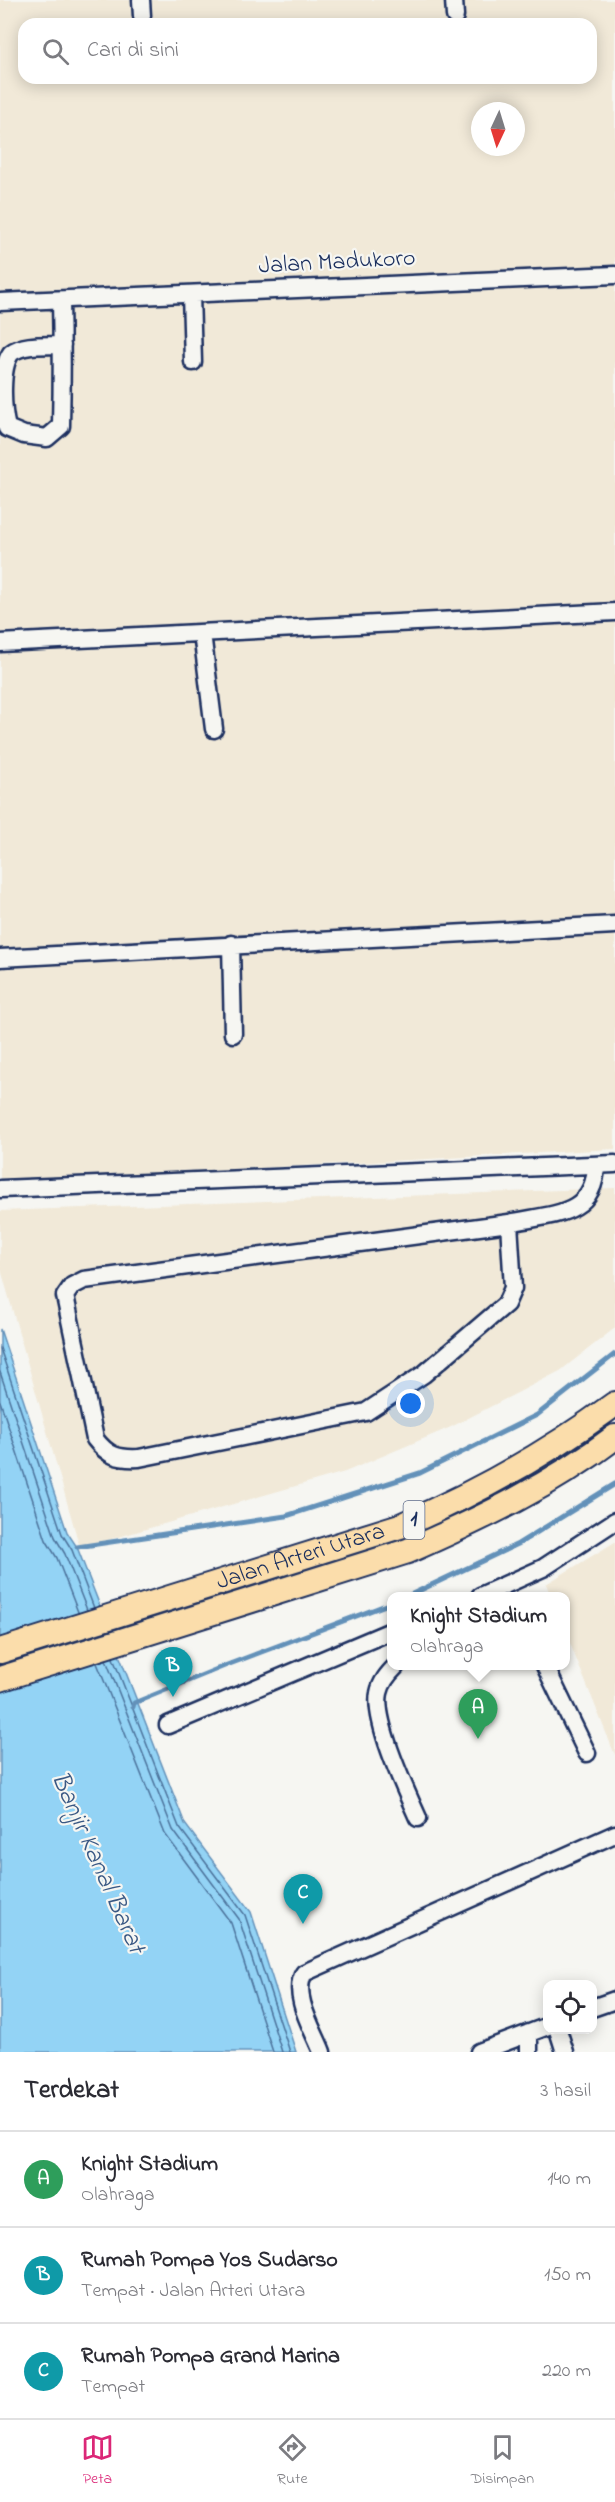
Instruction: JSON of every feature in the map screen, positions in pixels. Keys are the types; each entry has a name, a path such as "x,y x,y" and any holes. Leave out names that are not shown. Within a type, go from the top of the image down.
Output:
{"highway":[{"name":"Jalan Arteri Utara","path":"0,1651 400,1526 458,1501 575,1433 615,1404"},
{"name":"Jalan Arteri Utara","path":"0,1679 202,1618 418,1547 468,1525 534,1490 615,1437"}],"street":[{"name":"Jalan Madukoro","path":"0,302 615,275"},
{"path":"191,294 192,362"},
{"path":"61,300 62,345 61,426 47,438 13,432 7,428 2,408 1,367 12,352 62,345"},
{"path":"0,643 615,612"},
{"path":"202,633 214,729"},
{"path":"0,958 615,925"},
{"path":"231,944 233,1034"},
{"path":"0,1189 615,1164"},
{"path":"509,1223 513,1288 506,1304 424,1374 366,1412 139,1458 121,1459 105,1452 95,1439 65,1296 72,1286 84,1280 509,1223 580,1205 591,1194 596,1181 596,1165"},
{"path":"489,1592 543,1568 615,1521"},
{"path":"168,1725 387,1636"},
{"path":"392,1670 385,1678 378,1694 379,1717 418,1818"},
{"path":"547,1670 587,1754"},
{"path":"322,2052 300,1996 298,1985 304,1973 615,1834"},
{"path":"597,2006 615,2000"},
{"path":"480,2052 543,2028"},
{"path":"529,2033 529,2052"},
{"path":"559,2034 565,2052"}],"shaded area":[{"path":"0,0 615,0 615,1149 0,1182"},
{"path":"615,1188 615,1328 560,1371 451,1427 345,1472 80,1548 0,1266 0,1211"},
{"path":"615,1542 615,1755 570,1643 570,1592 549,1592 546,1584"}],"water":[{"name":"Banjir Kanal Barat","path":"0,1329 67,1532 77,1547 185,1824 251,1912 296,2052 0,2052"}],"waterway":[{"path":"77,1547 286,1516 420,1473 537,1415 615,1354"},
{"path":"416,1592 518,1544 615,1484"},
{"path":"133,1707 134,1703 227,1665 387,1605"}],"place":[{"name":"Rumah Pompa Yos Sudarso","path":"173,1697"},
{"name":"Knight Stadium","path":"478,1739"},
{"name":"Rumah Pompa Grand Marina","path":"303,1924"}]}
